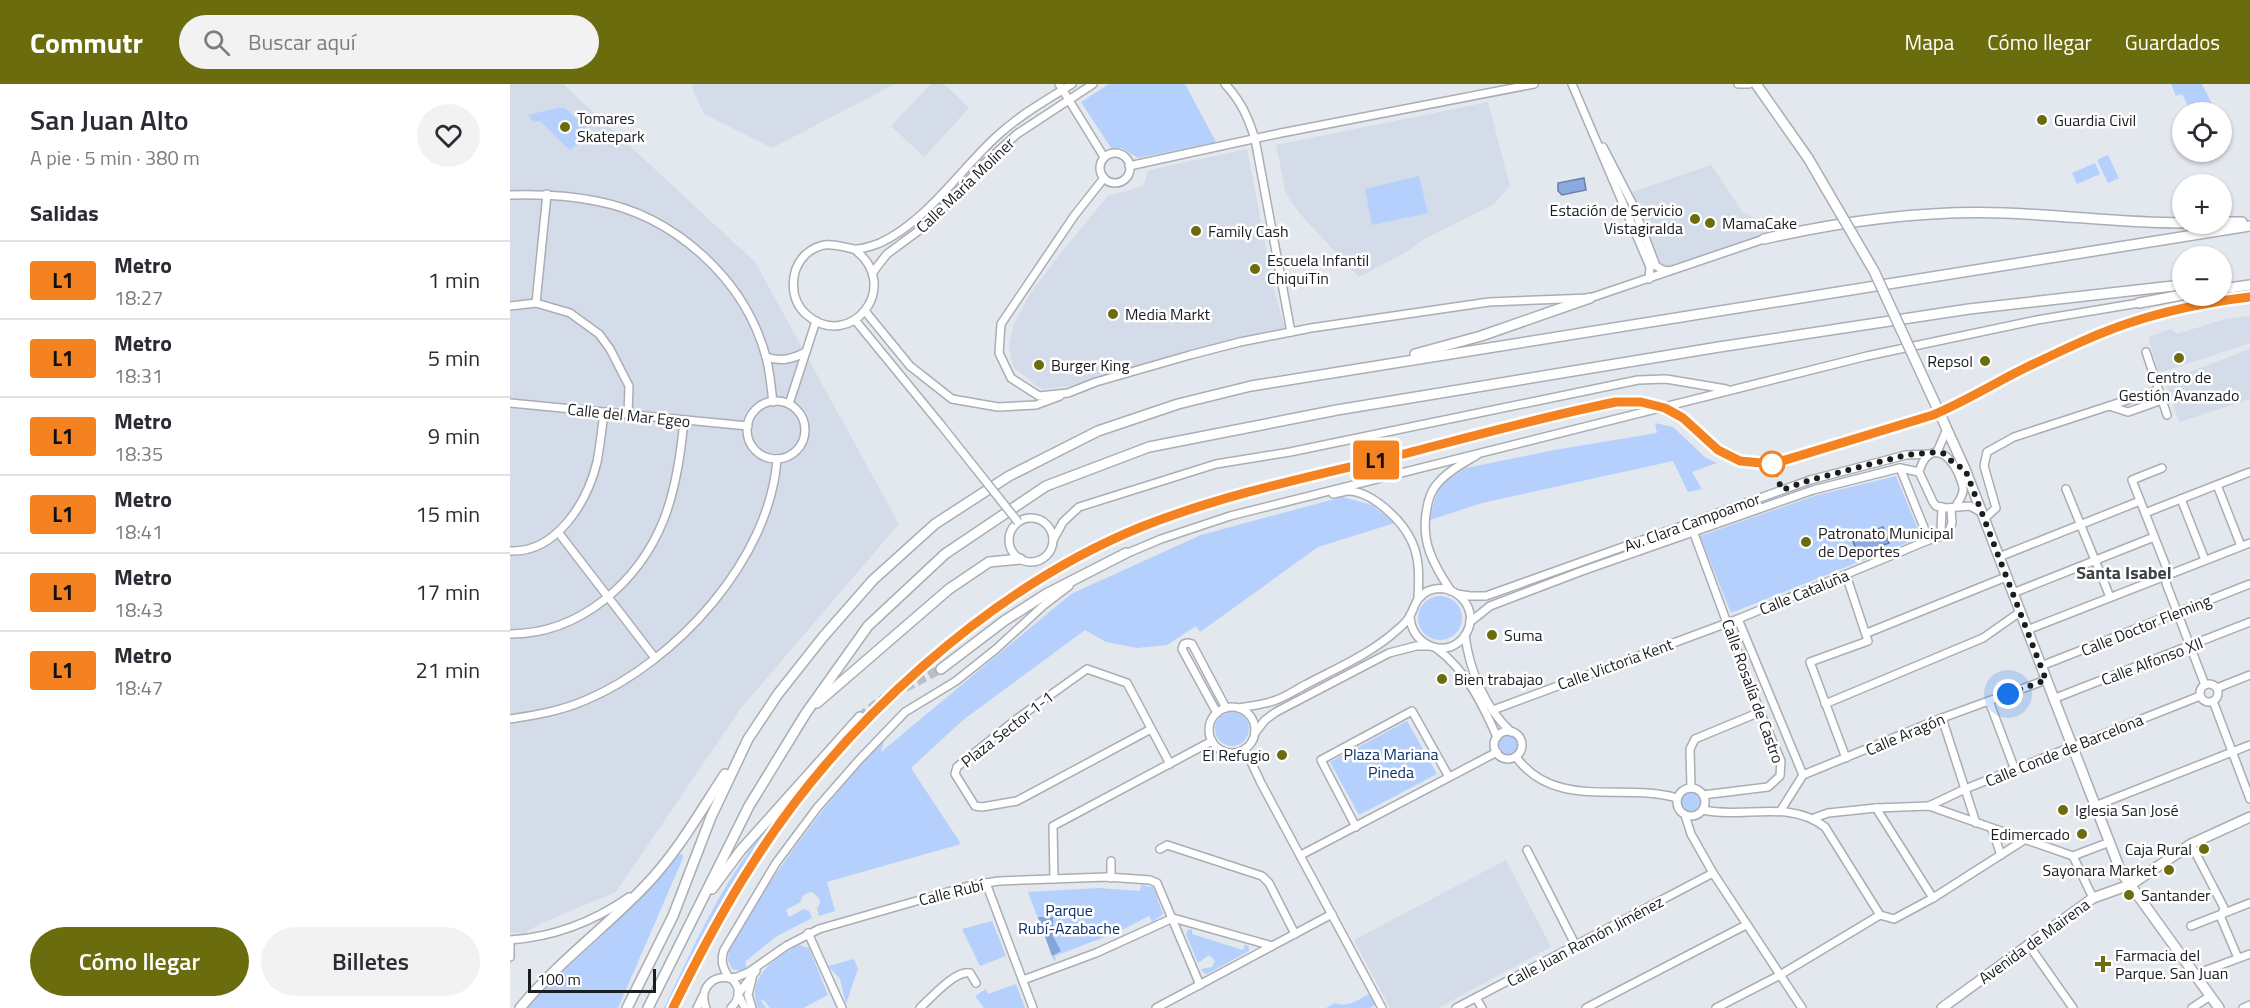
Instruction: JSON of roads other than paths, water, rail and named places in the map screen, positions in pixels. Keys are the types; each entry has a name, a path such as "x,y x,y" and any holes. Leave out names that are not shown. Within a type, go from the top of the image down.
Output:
{"main road":[{"path":"1756,84 1808,158 1874,270 1965,469 2121,872 2132,884 2219,1008"},
{"path":"1764,239 1842,223 1931,214 2002,213 2172,222"},
{"path":"2232,223 2250,224"},
{"path":"520,1008 550,975 646,886 677,848 778,694 823,637 873,580 934,524 1010,476 1098,431 1178,404 1251,386 2250,224"},
{"path":"2232,282 2250,283"},
{"path":"2232,287 2250,283"},
{"path":"648,1008 749,806 806,713 868,626 945,554 1046,486 1149,447 1337,410 1719,347 1969,309 2172,286"},
{"path":"2139,303 2172,297"},
{"path":"1366,367 1480,336 1590,298"},
{"path":"1953,462 1965,469"},
{"path":"941,669 1004,621 1046,594 1126,553"},
{"path":"806,713 949,589 989,562 1020,559"},
{"path":"697,910 741,850 860,717"},
{"path":"627,1008 673,915 711,817 748,739"},
{"name":"Avenida de Mairena","path":"1942,1008 2093,898 2132,884 2191,844 2250,817"},
{"path":"655,1008 675,956"}],"street":[{"name":"Calle María Moliner","path":"854,249 867,248 880,243 899,231 923,212 997,136 1061,87 1072,84"},
{"name":"Calle María Moliner","path":"873,272 886,254 929,223 984,163 1017,134 1093,84"},
{"path":"1225,84 1243,105 1255,139 1291,332"},
{"path":"1129,166 1534,84"},
{"path":"1572,84 1650,267 1649,279"},
{"path":"1738,84 1749,84"},
{"path":"1061,87 1104,158"},
{"path":"1594,136 1607,154 1632,203 1656,266 1671,272"},
{"path":"1114,153 1125,157 1129,166 1127,176 1118,182 1104,178 1100,168 1104,158 1114,153"},
{"path":"1068,393 1039,396 1011,378 999,353 1001,324 1074,216 1104,178"},
{"path":"536,303 547,194"},
{"path":"510,195 547,194 598,201 642,215 685,240 717,269 734,290 750,316 766,357 773,402"},
{"path":"866,311 910,366 952,399 998,407 1036,405 1096,382 1190,355 1291,332 1489,302 1590,298 1764,239"},
{"path":"829,244 842,244 854,249 869,263 873,272 875,286 866,311 855,320 842,325 829,325 816,321 805,314 795,297 793,278 798,265 816,248 829,244"},
{"path":"510,306 536,303 570,313 599,334 610,348 629,386 628,414"},
{"path":"745,1008 735,982 729,978 723,967 722,957 743,916 776,863 817,808 905,712 956,681 1073,583 1126,553 1172,535 1239,514 1731,389 1974,333 2139,303"},
{"path":"855,320 1018,522"},
{"path":"789,405 816,321"},
{"path":"766,357 775,360 790,360 806,352"},
{"path":"2146,352 2167,416"},
{"path":"1053,540 1049,527 1038,518 1024,518 1012,527 1008,541 1010,548 1020,559 1039,560 1049,552 1063,522 1079,507 1216,464 1290,452 1638,380 1666,379 1731,389"},
{"path":"1946,427 1934,453 1924,459 1919,472 1933,502 1942,507 1970,506 1983,516 1996,508 1984,466 1987,452 2014,437 2158,390"},
{"path":"2109,406 2128,412 2162,400"},
{"path":"773,402 789,405 796,409 804,424 803,441 793,454 777,459 763,456 757,452 749,440 747,426 756,410 773,402"},
{"name":"Calle del Mar Egeo","path":"510,403 747,426"},
{"path":"510,551 523,552 558,532 582,501 597,463 604,412"},
{"path":"510,634 567,623 608,598 634,571 652,544 671,497 684,420"},
{"path":"1933,539 1948,534 1951,529 1954,507 1962,496 1964,487 1953,462 1946,427"},
{"path":"1482,452 1438,483 1428,500 1424,528 1425,544 1435,568 1469,610 1470,622 1465,635 1468,660 1493,710 1510,732"},
{"path":"1934,453 1945,454 1953,462"},
{"name":"Av. Clara Campoamor","path":"1454,592 1470,596 1486,596 1810,480 1906,455 1934,453"},
{"path":"510,719 545,714 585,700 625,680 699,619 724,589 761,528 775,483 777,459"},
{"path":"1900,468 1933,539"},
{"name":"Av. Clara Campoamor","path":"1470,622 1490,606 1693,531 1813,490 1900,468 1919,472"},
{"path":"2162,468 2132,480 2169,574 2166,583 2205,684"},
{"path":"2145,513 2250,472"},
{"path":"2217,485 2241,546"},
{"path":"2066,489 2110,597"},
{"path":"1239,514 1348,491 1360,494 1391,513 1413,542 1419,573 1419,598 1410,615 1395,632 1345,664 1272,702 1226,708 1217,713 1209,726 1212,741 1223,751 1230,753 1245,749 1253,740 1255,733 1250,715 1239,708"},
{"path":"2181,499 2205,560"},
{"path":"1999,556 2140,501"},
{"path":"1933,539 1941,532 1942,507"},
{"name":"Calle Rosalía de Castro","path":"1693,531 1760,712 1781,760 1780,776 1768,787 1703,795"},
{"path":"558,532 654,658"},
{"path":"2013,593 2154,537"},
{"name":"Calle Cataluña","path":"1738,619 1933,539"},
{"path":"2027,630 2250,543"},
{"path":"1846,575 1867,637"},
{"path":"1846,758 1810,663 2006,577"},
{"name":"Calle Doctor Fleming","path":"2041,666 2250,584"},
{"path":"1419,598 1434,589 1454,592"},
{"path":"1826,704 1983,638 2020,612"},
{"path":"1410,615 1415,634 1452,660 1464,674 1497,737"},
{"path":"1738,619 1803,775 1781,810"},
{"name":"Calle Victoria Kent","path":"1493,710 1738,619"},
{"name":"Calle Alfonso XII","path":"2053,699 2250,622"},
{"path":"1255,733 1265,720 1276,712 1389,653 1416,646 1452,646 1465,635"},
{"path":"1217,713 1182,649 1184,644 1192,644 1226,708"},
{"name":"Plaza Sector 1-1","path":"1151,729 1017,801 982,807 975,806 955,774 957,767 1018,718 1087,669 1127,682 1170,764"},
{"path":"2217,688 2250,675"},
{"name":"Calle Aragón","path":"1803,775 1942,718 2046,680"},
{"path":"2205,684 2212,684 2217,688 2218,695 2213,701 2205,702 2200,696 2200,690 2205,684"},
{"name":"Calle Conde de Barcelona","path":"1929,806 1965,789 2200,696"},
{"path":"1989,701 2015,770"},
{"path":"2213,701 2250,799"},
{"path":"1356,827 1321,759 1412,711 1449,777"},
{"path":"1691,788 1689,749 1695,739 1760,712"},
{"path":"1942,718 1976,823"},
{"path":"1503,732 1510,732 1518,735 1522,742 1521,750 1516,757 1505,758 1497,752 1494,745 1497,737 1503,732"},
{"path":"1054,879 1053,826 1212,741"},
{"path":"2095,806 2250,745"},
{"path":"1245,749 1382,1008"},
{"path":"1300,855 1497,752"},
{"path":"1516,757 1528,771 1562,788 1586,792 1662,794 1677,798"},
{"path":"1685,815 1697,815 1703,810 1705,803 1703,795 1698,790 1691,788 1682,791 1677,798 1679,810 1685,815 1691,834 1713,873 1802,1008"},
{"path":"1814,818 1828,813 1929,806 2073,856 2110,843"},
{"path":"1876,808 1933,898"},
{"path":"1703,810 1720,814 1781,810 1814,818 1825,827 1880,915 1894,919 1933,898 2025,840"},
{"path":"1992,829 2001,855"},
{"path":"2191,844 2224,908 2221,918 2238,958"},
{"path":"1160,849 1167,845 1262,876 1269,883 1295,934"},
{"path":"1527,850 1576,946"},
{"path":"2073,856 2093,898"},
{"path":"1111,861 1111,878"},
{"name":"Calle Juan Ramón Jiménez","path":"1456,1008 1713,873"},
{"name":"Calle Rubí","path":"704,993 712,980 743,975 808,933 986,883 1111,878 1155,882 1173,918"},
{"path":"986,883 1033,1008"},
{"path":"510,940 541,937 576,926 608,911 646,886"},
{"path":"2191,926 2250,903"},
{"path":"1156,1008 1332,914"},
{"path":"1716,1008 1780,975 1880,915"},
{"path":"1023,980 1096,953 1173,918 1181,918 1272,946"},
{"path":"1173,918 1200,985"},
{"path":"1586,1008 1746,925"},
{"path":"808,933 842,1008"},
{"path":"2028,944 2073,1008"},
{"path":"510,945 510,957"},
{"path":"2196,974 2250,954"},
{"name":"Calle Rubí","path":"731,1008 738,994 761,964"},
{"path":"752,1008 749,988 755,971"},
{"path":"920,1008 963,973 970,974 976,983"},
{"path":"697,1008 704,993"},
{"path":"704,993 706,1008"},
{"path":"2192,1008 2210,996"},
{"path":"1476,998 1482,1008"},
{"path":"2243,1008 2250,1005"}],"tunnel":[{"path":"860,717 881,700 941,669"}],"railway":[{"path":"673,1008 754,862 825,766 899,688 935,654 1027,587 1074,559 1141,527 1215,501 1616,403 1641,402 1665,407 1683,418 1718,450 1740,461 1772,464 1933,415 2054,354 2129,323 2189,307 2250,297"}],"metro line":[{"name":"L1","path":"673,1008 753,862 825,766 899,688 935,654 1027,587 1074,559 1141,527 1215,501 1616,402 1641,402 1665,408 1683,418 1718,450 1740,461 1772,464 1933,415 1953,407 1986,387 2042,360 2129,323 2218,301 2250,297"}],"place":[{"name":"Guardia Civil","path":"2042,120"},
{"name":"Tomares Skatepark","path":"565,127"},
{"name":"Estación de Servicio Vistagiralda","path":"1695,219"},
{"name":"MamaCake","path":"1710,223"},
{"name":"Family Cash","path":"1196,231"},
{"name":"Escuela Infantil ChiquiTin","path":"1255,269"},
{"name":"Media Markt","path":"1113,314"},
{"name":"Centro de Gestión Avanzado","path":"2179,358"},
{"name":"Repsol","path":"1985,361"},
{"name":"Burger King","path":"1039,365"},
{"name":"Patronato Municipal de Deportes","path":"1806,542"},
{"name":"Suma","path":"1492,635"},
{"name":"Bien trabajao","path":"1442,679"},
{"name":"El Refugio","path":"1282,755"},
{"name":"Iglesia San José","path":"2063,810"},
{"name":"Edimercado","path":"2082,834"},
{"name":"Caja Rural","path":"2204,849"},
{"name":"Sayonara Market","path":"2169,870"},
{"name":"Santander","path":"2129,895"},
{"name":"Farmacia del Parque. San Juan","path":"2103,964"}],"district":[{"name":"Santa Isabel","path":"2124,572"}],"park label":[{"name":"Plaza Mariana Pineda","path":"1391,763"},
{"name":"Parque Rubí-Azabache","path":"1069,919"}]}
